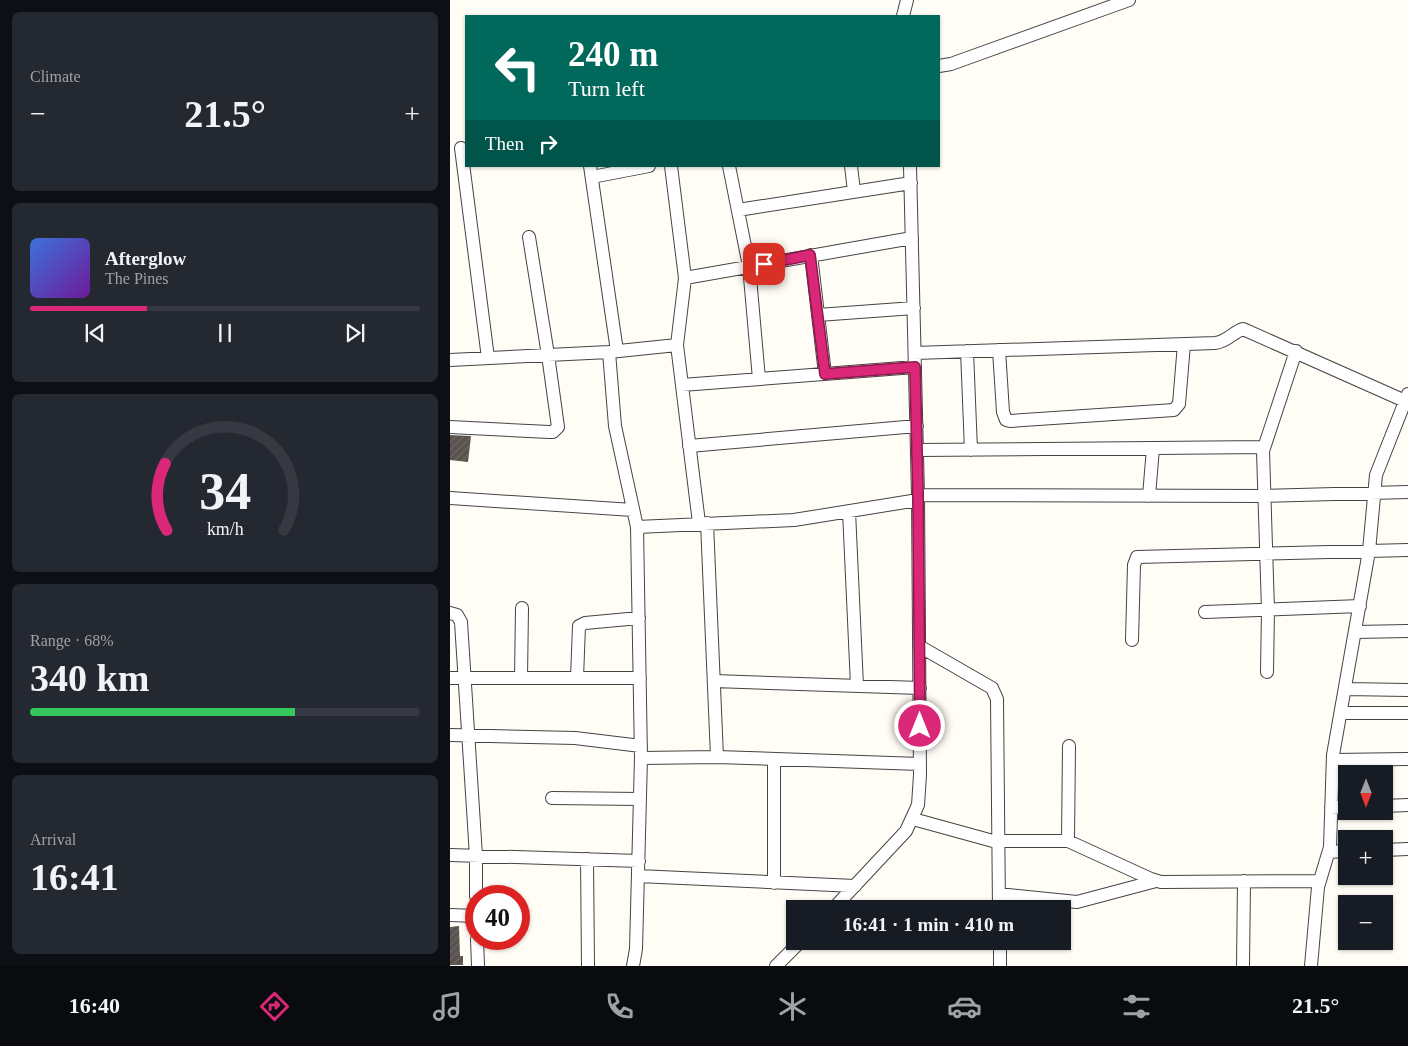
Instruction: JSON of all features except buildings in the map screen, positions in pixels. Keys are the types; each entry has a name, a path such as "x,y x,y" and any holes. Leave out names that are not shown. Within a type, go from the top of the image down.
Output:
{"street":[{"path":"903,15 907,0"},
{"path":"940,66 951,64 1129,0"},
{"path":"459,148 488,358"},
{"path":"633,966 636,950 641,752 637,527 615,426 613,351 591,171 637,167"},
{"path":"671,167 685,278 677,345 690,446 703,523 714,681 717,757"},
{"path":"729,167 749,266 759,379"},
{"path":"851,167 854,191"},
{"path":"841,900 906,831 918,805 920,688 918,497 910,167"},
{"path":"738,210 911,182"},
{"path":"450,427 549,432 556,430 558,423 529,237"},
{"path":"685,278 912,238"},
{"path":"810,255 825,374"},
{"path":"818,315 914,308"},
{"path":"915,353 1220,342 1243,329 1407,397 1377,470 1369,551 1333,760 1329,852 1319,881 1311,966"},
{"path":"998,350 1003,412 1006,420 1010,421 1174,410 1179,404 1184,344"},
{"path":"450,360 613,351 677,345"},
{"path":"967,351 971,450"},
{"path":"1266,672 1268,610 1264,447 1296,351"},
{"path":"682,385 915,367"},
{"path":"690,446 916,426"},
{"path":"917,450 1264,447"},
{"path":"1149,496 1153,448"},
{"path":"637,527 794,520 918,497 1265,496 1408,492"},
{"path":"450,498 633,510"},
{"path":"849,511 858,686"},
{"path":"1132,640 1134,565 1137,557 1266,552 1408,550"},
{"path":"1205,612 1360,606"},
{"path":"521,678 522,608"},
{"path":"450,613 457,614 461,622 476,856 476,885"},
{"path":"577,678 579,626 584,623 639,618"},
{"path":"1355,632 1408,631"},
{"path":"919,646 987,685 995,694 999,900"},
{"path":"450,678 640,678"},
{"path":"714,681 920,688"},
{"path":"1345,689 1408,690"},
{"path":"1341,713 1408,713"},
{"path":"450,735 575,738 641,752 717,757 920,764"},
{"path":"1068,841 1069,746"},
{"path":"774,759 774,883"},
{"path":"1333,760 1408,759"},
{"path":"552,798 640,799"},
{"path":"1393,805 1408,804"},
{"path":"1331,808 1338,808"},
{"path":"912,819 998,842 1068,841 1156,881"},
{"path":"1393,850 1408,849"},
{"path":"1329,852 1338,851"},
{"path":"450,855 639,861"},
{"path":"587,859 588,966"},
{"path":"638,876 854,886"},
{"path":"999,894 1077,902 1156,881 1319,881"},
{"path":"1243,966 1244,882"},
{"path":"450,915 465,916"},
{"path":"477,950 478,966"},
{"path":"776,966 792,950"},
{"path":"1000,950 1000,966"}],"route":[{"path":"764,264 810,255 825,374 915,367 920,726"}]}
